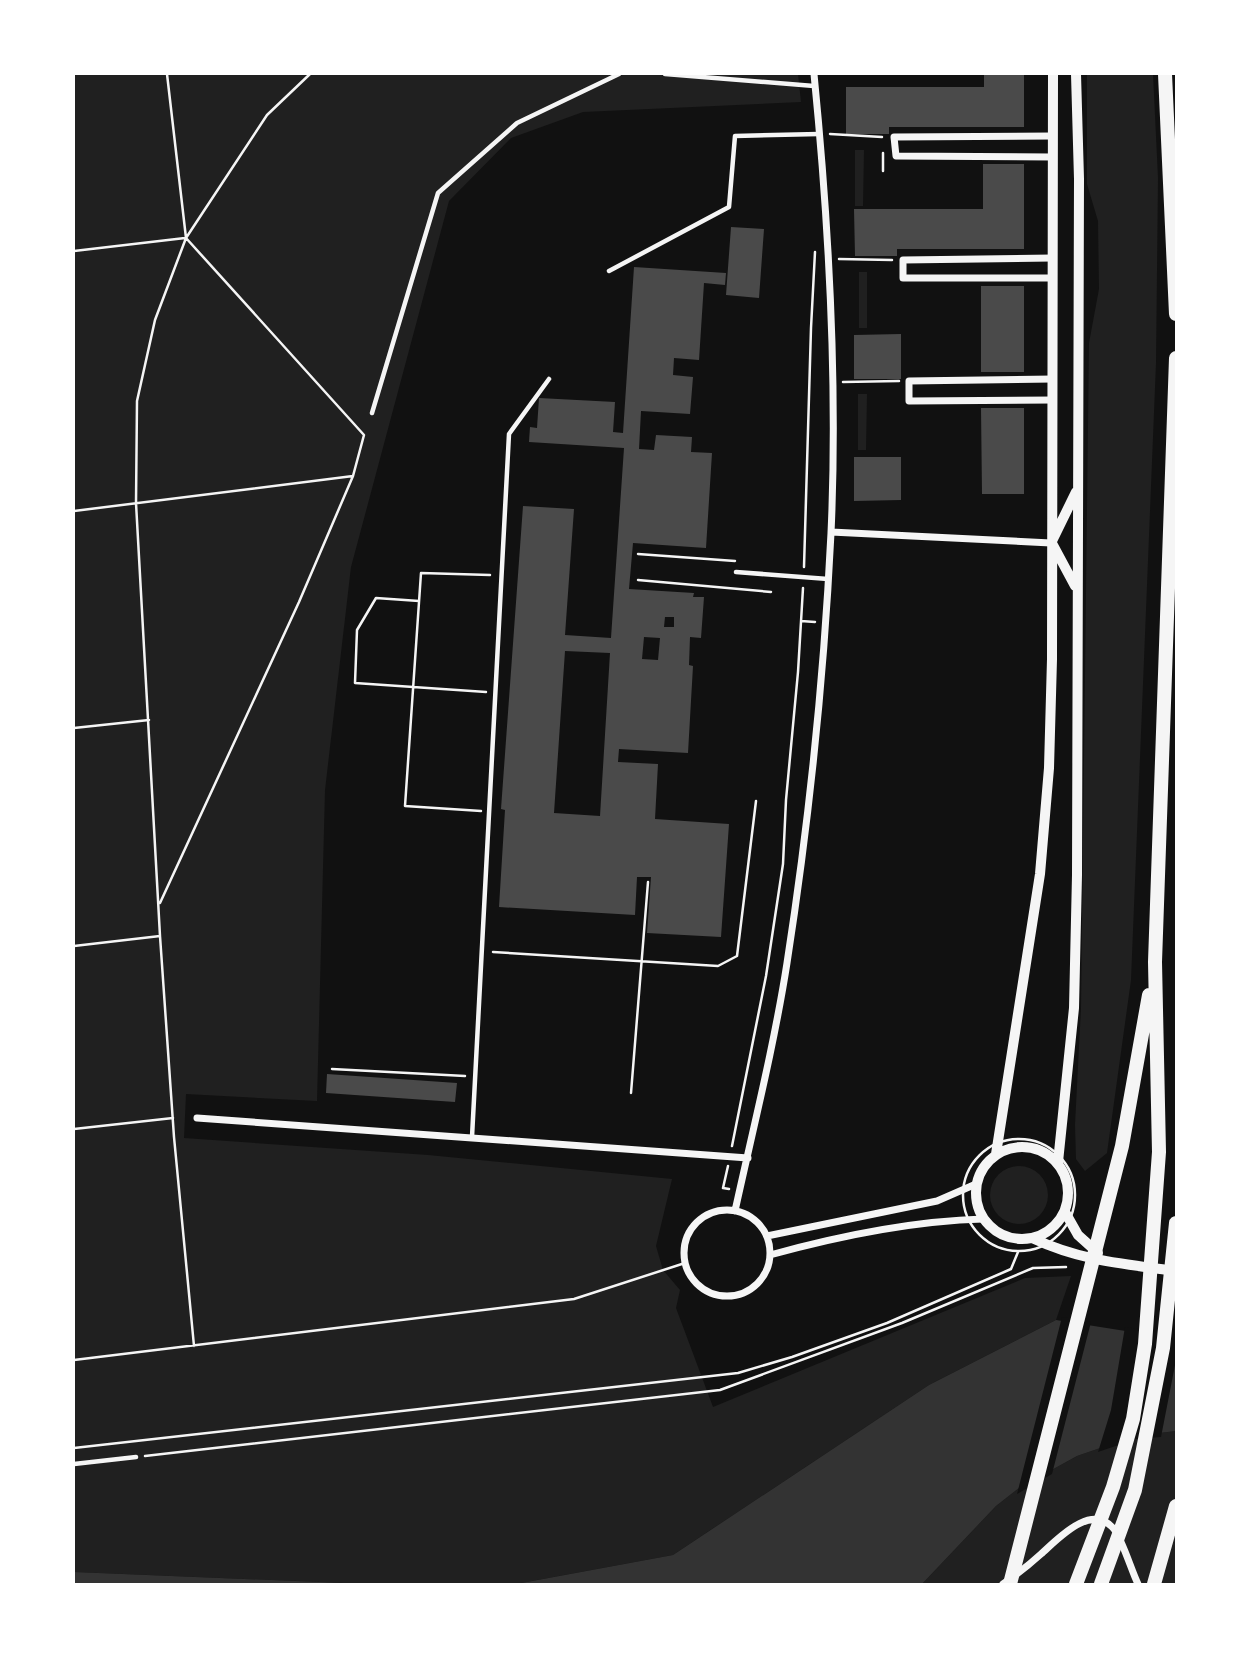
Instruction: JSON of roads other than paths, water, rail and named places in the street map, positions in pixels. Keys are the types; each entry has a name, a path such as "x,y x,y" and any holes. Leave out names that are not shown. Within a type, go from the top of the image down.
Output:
{"highway":[{"path":"1165,74 1177,314"},
{"path":"1174,257 1177,241"},
{"path":"1076,1584 1113,1487 1133,1419 1145,1345 1159,1152 1155,962 1177,358"},
{"path":"1010,1584 1122,1146 1155,962"},
{"path":"1101,1584 1135,1490 1163,1348 1177,1223"},
{"path":"1154,1584 1177,1506"}],"street":[{"path":"735,1211 787,964 815,748 828,579 833,382 828,259 814,74"},
{"path":"1053,74 1049,768 1041,861 997,1148 983,1167 976,1184 976,1203 983,1219 994,1230 1008,1237 1032,1238 1061,1252 1108,1262 1177,1271"},
{"path":"1076,74 1079,179 1077,875 1074,1008 1058,1158 1069,1195 1067,1217 1078,1235 1108,1262"},
{"path":"1052,136 894,137 896,156 1052,157"},
{"path":"1052,258 903,260 904,278 1052,278"},
{"path":"1052,400 909,401 909,381 1053,379"},
{"path":"1051,543 1077,490"},
{"path":"831,532 1051,543"},
{"path":"1051,543 1077,589"},
{"path":"197,1118 748,1158"},
{"path":"997,1148 1029,1146 1058,1158"},
{"path":"767,1236 937,1201 976,1184"},
{"path":"718,1211 735,1211 754,1219 767,1236 770,1255 766,1272 755,1286 740,1294 722,1296 706,1290 693,1279 685,1262 684,1246 691,1230 702,1217 718,1211"},
{"path":"1032,1238 1067,1217"},
{"path":"770,1255 810,1244 928,1222 983,1219"},
{"path":"1003,1584 1041,1555 1071,1526 1090,1520 1114,1529 1138,1584"}],"lane":[{"path":"372,413 438,193 517,123 619,74"},
{"path":"665,74 815,86"},
{"path":"609,271 729,207 735,136 819,134"},
{"path":"472,1136 509,434 549,379"},
{"path":"736,572 828,579"},
{"path":"74,1464 136,1457"}]}
